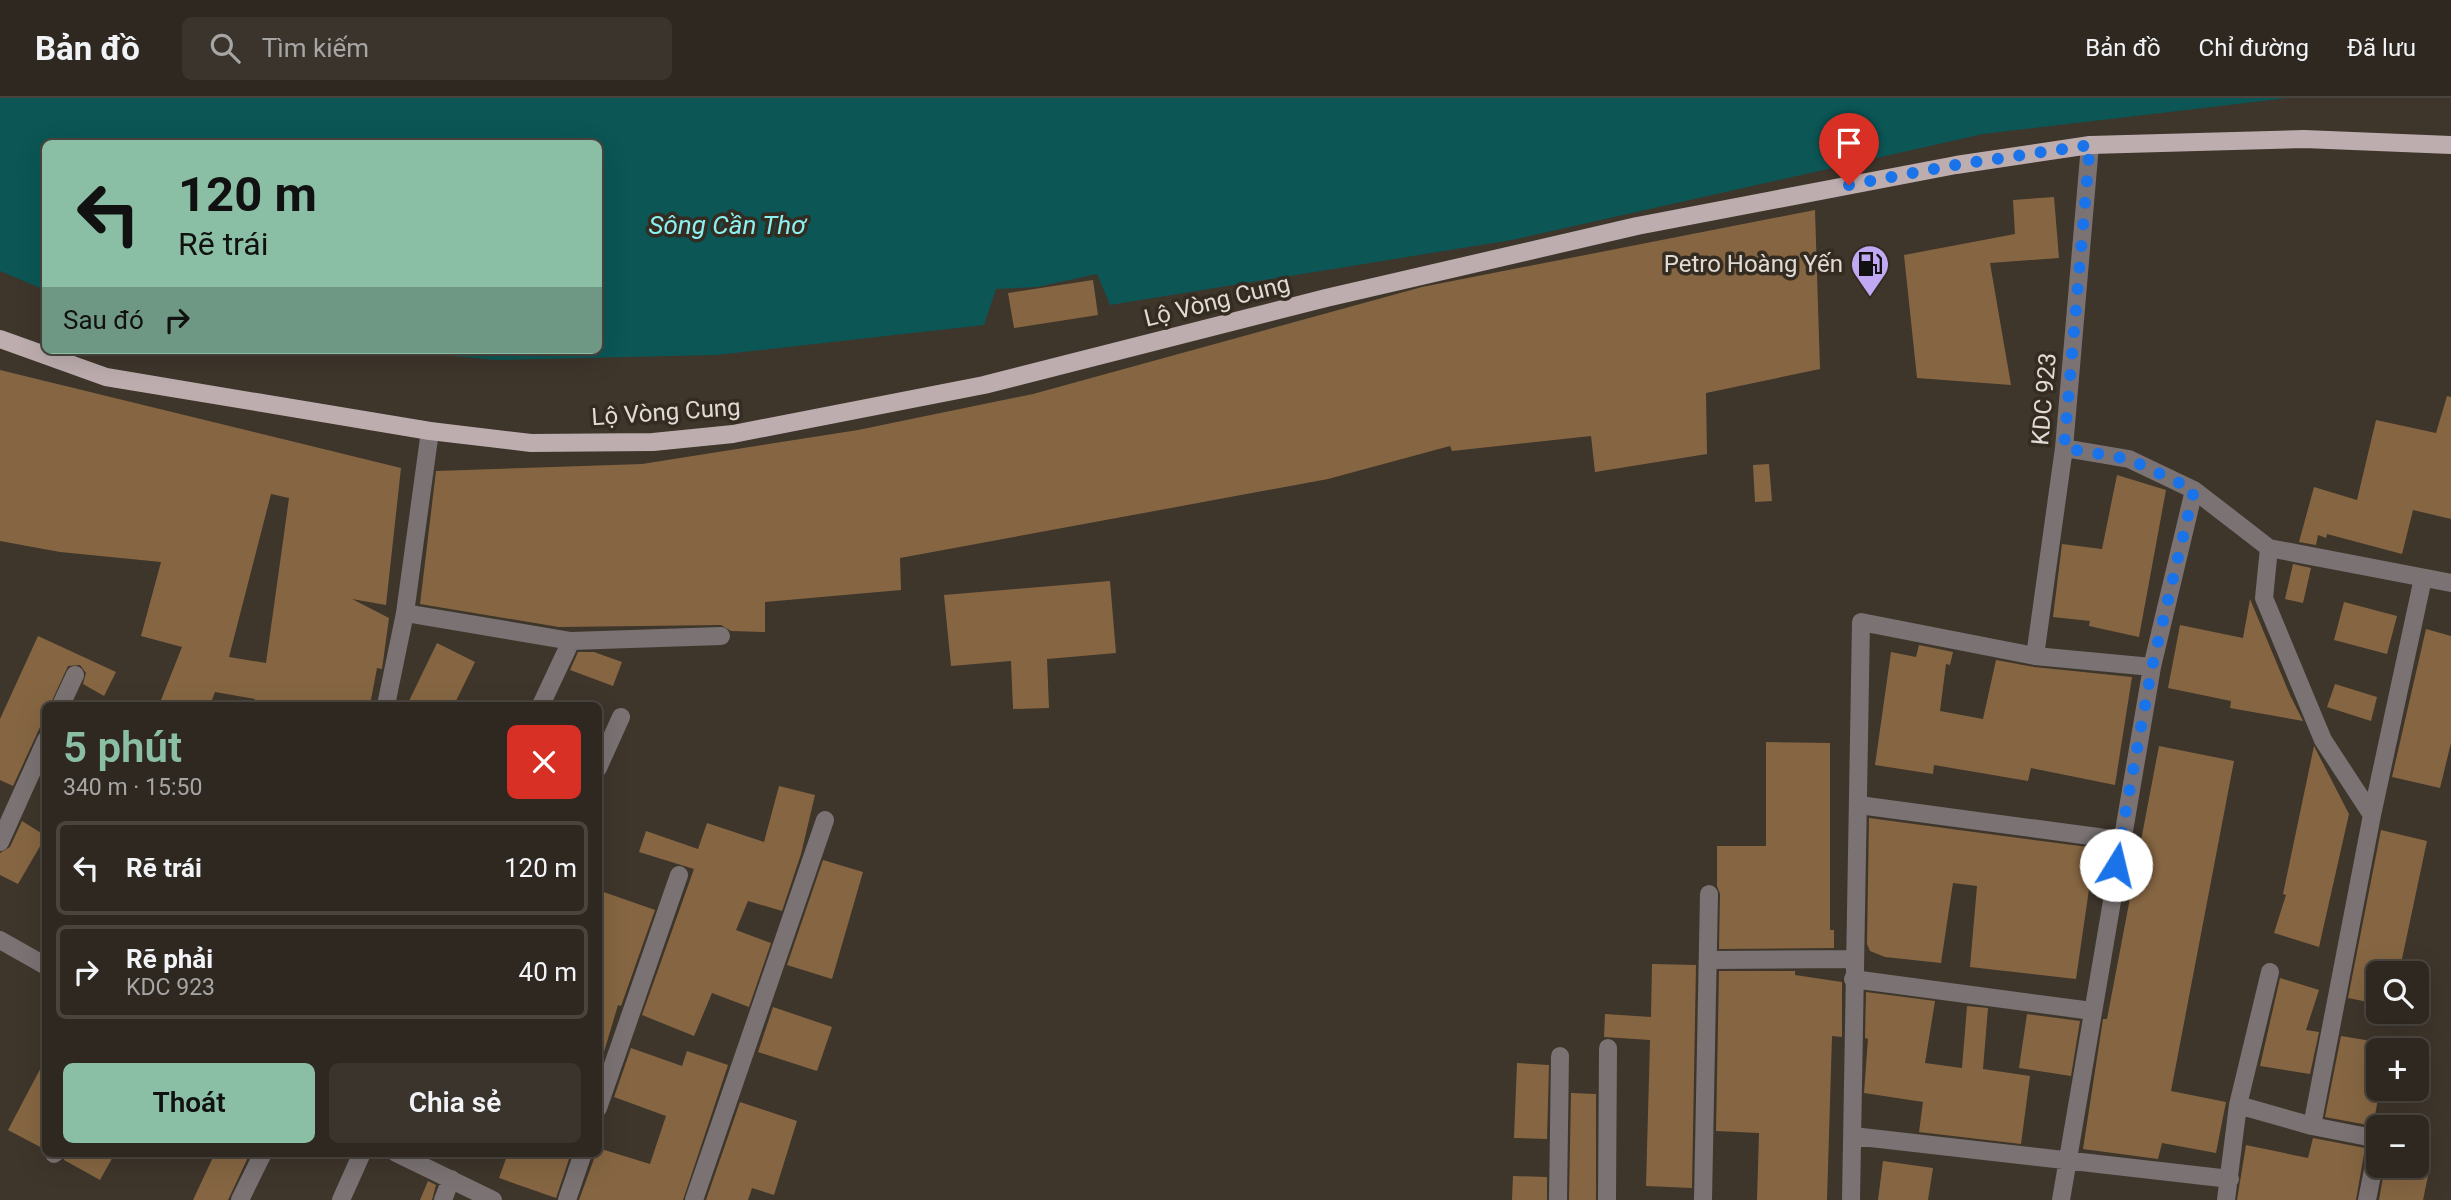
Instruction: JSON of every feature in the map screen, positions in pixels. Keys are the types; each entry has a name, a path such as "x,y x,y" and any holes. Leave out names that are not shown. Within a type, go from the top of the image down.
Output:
{"main road":[{"name":"Lộ Vòng Cung","path":"0,339 106,377 430,430 531,443 653,442 733,434 984,385 1326,298 1637,226 1955,165 2090,145 2304,139 2451,145"}],"street":[{"name":"KDC 923","path":"2035,656 2064,448 2090,145"},
{"path":"387,702 405,613 430,430"},
{"path":"2064,448 2129,459 2194,490 2269,548 2451,583"},
{"path":"2061,1200 2120,840 2152,667 2194,490"},
{"path":"2269,548 2264,598 2323,740 2372,816"},
{"path":"2312,1126 2372,816 2423,578"},
{"path":"405,613 570,640 721,636"},
{"path":"1851,1200 1861,622 2035,656 2152,667"},
{"path":"542,702 570,640"},
{"path":"62,702 75,674"},
{"path":"602,759 621,717"},
{"path":"0,842 42,749"},
{"path":"1859,805 2120,840"},
{"path":"694,1200 825,820"},
{"path":"602,1096 679,875"},
{"path":"1703,1200 1710,960 1709,894"},
{"path":"0,940 42,962"},
{"path":"1710,960 1854,959"},
{"path":"2226,1200 2238,1105 2270,972"},
{"path":"1853,979 2092,1011"},
{"path":"1607,1200 1608,1048"},
{"path":"1558,1200 1560,1056"},
{"path":"2238,1105 2312,1126 2366,1137"},
{"path":"1853,1136 2230,1179"},
{"path":"240,1200 261,1157"},
{"path":"341,1200 360,1157"},
{"path":"405,1157 493,1200"},
{"path":"566,1200 582,1157"},
{"path":"2367,1200 2371,1178"},
{"path":"443,1200 452,1179"}],"water":[{"name":"Sông Cần Thơ","path":"0,98 2288,98 1983,134 1512,240 1110,305 1097,274 1037,287 996,289 984,325 717,355 496,360 430,354 602,354 602,140 42,140 42,289 0,271"}],"building":[{"path":"2054,197 2059,258 1990,263 2011,385 1917,378 1904,255 2015,234 2013,200"},
{"path":"1815,210 1820,369 1706,393 1707,454 1595,472 1591,436 1452,451 1450,446 1328,479 900,558 901,590 765,602 765,632 731,631 721,625 559,627 420,604 436,471 642,464 858,430 1033,394 1422,287"},
{"path":"1093,280 1098,315 1014,328 1008,293"},
{"path":"0,370 401,468 386,605 352,599 389,618 382,669 377,668 371,702 254,702 255,699 215,692 211,702 160,702 182,647 141,636 161,562 60,552 0,541","holes":["271,494 289,498 266,663 229,657"]},
{"path":"2447,396 2451,397 2451,519 2413,510 2402,554 2327,534 2326,538 2318,535 2316,545 2299,542 2314,487 2357,500 2376,420 2436,433"},
{"path":"1769,464 1772,501 1755,502 1753,465"},
{"path":"2117,475 2166,490 2139,637 2089,626 2090,621 2053,617 2062,544 2102,549"},
{"path":"2293,564 2311,568 2303,603 2285,599"},
{"path":"1110,581 1116,653 1047,659 1049,708 1013,709 1011,661 951,666 944,595"},
{"path":"2250,599 2303,721 2230,708 2231,701 2168,688 2180,625 2243,638"},
{"path":"2344,602 2397,616 2387,654 2334,640"},
{"path":"2426,629 2451,636 2451,743 2440,788 2392,777"},
{"path":"38,636 116,672 104,696 83,684 86,673 80,665 68,666 51,702 42,702 42,723 13,786 0,780 0,719"},
{"path":"437,643 475,662 455,702 408,702"},
{"path":"1919,645 1953,652 1950,665 1946,664 1940,711 1983,719 1996,660 2034,667 2132,677 2115,785 2031,768 2028,781 1934,765 1933,774 1875,765 1891,652 1916,657"},
{"path":"578,652 594,652 622,662 613,686 570,670"},
{"path":"2335,684 2377,697 2371,721 2327,707"},
{"path":"1766,742 1830,743 1830,930 1834,930 1834,948 1719,949 1717,846 1766,846"},
{"path":"2159,746 2234,761 2171,1091 2226,1102 2216,1153 2162,1143 2158,1159 2083,1149 2103,1019 2107,1019"},
{"path":"2314,746 2349,814 2319,947 2274,933 2286,895 2283,894"},
{"path":"779,786 815,795 801,854 782,911 748,901 736,930 771,943 749,1007 712,993 694,1036 642,1015 694,869 639,852 646,831 698,849 707,823 764,842"},
{"path":"1869,818 2095,848 2076,979 1970,967 1977,886 1953,883 1941,963 1885,957 1870,951 1867,944"},
{"path":"22,821 42,834 42,843 18,884 0,875 0,853 10,847"},
{"path":"2381,830 2427,841 2402,961 2366,961 2366,1002 2348,998"},
{"path":"823,860 863,872 832,979 787,965"},
{"path":"602,891 655,910 621,1006 618,1005 602,1059"},
{"path":"1652,964 1696,965 1692,1188 1646,1186 1650,1040 1604,1037 1605,1014 1651,1017"},
{"path":"1719,971 1795,971 1795,975 1842,982 1842,1037 1832,1036 1827,1200 1757,1200 1759,1133 1716,1131"},
{"path":"2280,978 2319,990 2306,1030 2319,1032 2310,1074 2260,1066"},
{"path":"1866,992 1935,1001 1925,1063 1962,1068 1967,1006 1988,1008 1983,1069 2030,1076 2021,1144 1919,1132 1923,1102 1864,1093 1868,1039 1865,1038"},
{"path":"773,1007 832,1027 817,1071 758,1052"},
{"path":"2027,1014 2080,1021 2071,1076 2019,1068"},
{"path":"2341,1036 2366,1040 2366,1101 2378,1101 2375,1115 2366,1115 2366,1125 2325,1117"},
{"path":"631,1048 682,1066 687,1051 728,1065 683,1200 579,1200 595,1157 602,1157 602,1149 650,1164 666,1116 614,1097"},
{"path":"1517,1063 1549,1065 1547,1139 1514,1138"},
{"path":"42,1066 42,1148 8,1130"},
{"path":"1571,1093 1596,1094 1596,1200 1569,1200"},
{"path":"740,1102 797,1121 774,1195 752,1188 748,1200 706,1200"},
{"path":"2313,1138 2365,1148 2356,1200 2237,1200 2246,1145 2308,1158"},
{"path":"65,1157 113,1157 100,1180 64,1160"},
{"path":"213,1157 248,1157 228,1200 193,1200"},
{"path":"507,1157 570,1157 556,1198 499,1178"},
{"path":"1883,1161 1933,1168 1928,1200 1878,1200"},
{"path":"1513,1176 1547,1177 1547,1200 1512,1200"},
{"path":"2383,1178 2428,1178 2423,1200 2379,1200"},
{"path":"428,1181 436,1185 432,1200 420,1200"}],"place":[{"name":"Petro Hoàng Yến","path":"1870,298"}],"route":[{"path":"1849,185 1955,165 2090,145 2064,448 2129,459 2194,490 2152,667 2116,865"}]}
